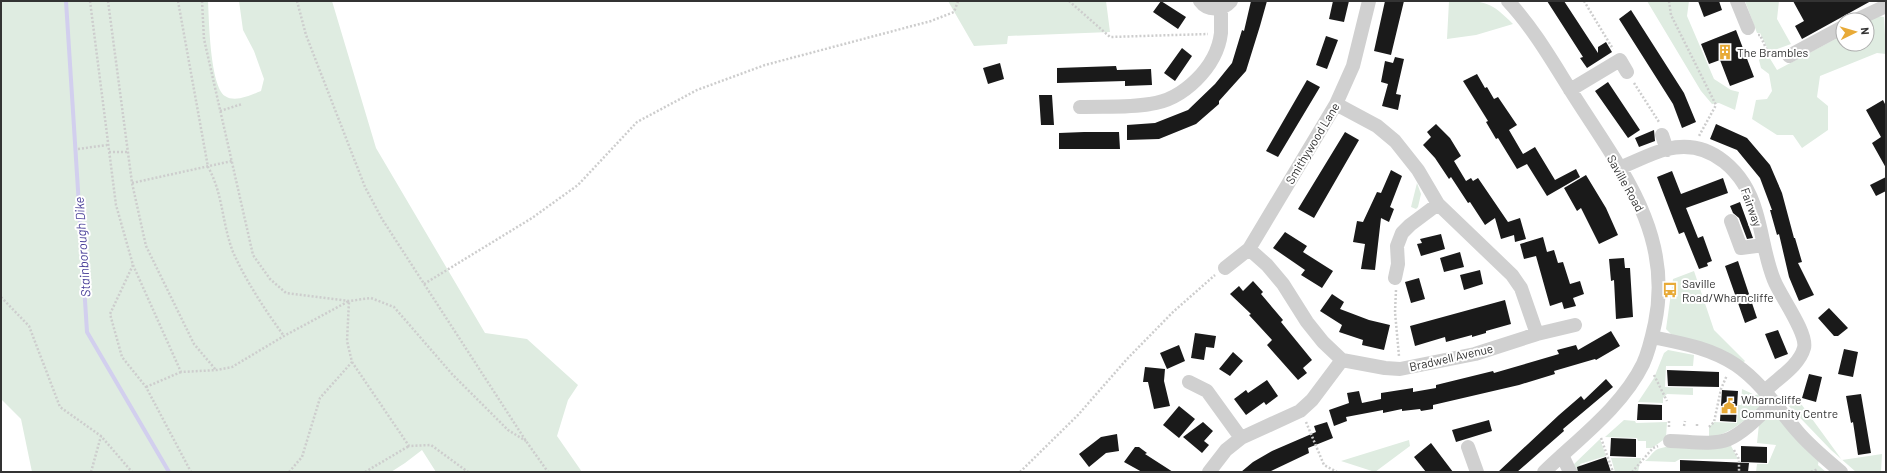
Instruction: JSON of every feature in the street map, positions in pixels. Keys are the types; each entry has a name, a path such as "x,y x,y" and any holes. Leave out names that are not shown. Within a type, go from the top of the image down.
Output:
{"street":[{"path":"1080,107 1150,104 1171,99 1188,88 1202,72 1214,54 1226,5 1210,8 1200,1"},
{"name":"Smithywood Lane","path":"1225,268 1249,249 1336,104 1353,66 1369,1"},
{"name":"Saville Road","path":"1508,1 1525,20 1641,205 1656,247 1660,274 1658,308 1652,337 1644,363 1630,386 1590,429 1544,472"},
{"path":"1737,1 1748,28"},
{"path":"1873,12 1886,6"},
{"path":"1789,56 1835,31"},
{"path":"1570,90 1620,60 1628,72"},
{"path":"1336,104 1377,126 1395,141 1418,170 1438,204 1512,274 1521,288 1537,334"},
{"path":"1662,134 1667,150"},
{"name":"Fairway","path":"1619,168 1667,150 1680,147 1694,148 1719,158 1740,177 1750,194 1776,283 1802,333 1804,347 1798,360 1766,390"},
{"path":"1395,278 1402,265 1397,246 1402,233 1410,225 1438,204"},
{"path":"1731,221 1741,248 1764,245"},
{"path":"1209,472 1226,450 1241,438 1300,411 1312,400 1342,360 1323,342 1307,322 1283,284 1267,265 1249,249"},
{"name":"Bradwell Avenue","path":"1342,360 1385,368 1400,369 1475,354 1537,334 1575,325"},
{"path":"1652,337 1703,348 1736,365 1766,390 1773,403 1800,434 1841,472"},
{"path":"1190,382 1209,387 1241,438"},
{"path":"1670,441 1714,442 1729,439 1741,432 1773,403"},
{"path":"1468,447 1477,472"},
{"path":"1562,455 1570,472"}],"path":[{"path":"90,1 107,146 116,205 133,265 181,372"},
{"path":"108,1 132,183 146,246 194,344 216,370"},
{"path":"178,1 208,167 216,181 233,251 266,312 284,336"},
{"path":"202,1 204,39 253,255 270,279 286,293 349,301 371,298 394,307 452,374 508,430 526,441"},
{"path":"297,1 306,35 365,187 382,219 526,441 548,472"},
{"path":"424,284 538,214 578,185 637,122 697,90 765,65 931,21 954,12 958,1"},
{"path":"1068,1 1110,37 1220,34"},
{"path":"1584,1 1620,60"},
{"path":"1668,1 1671,15 1716,105 1694,148"},
{"path":"1748,28 1756,35 1760,36 1770,57 1779,53 1789,56"},
{"path":"1628,72 1658,119 1662,134"},
{"path":"220,111 242,104"},
{"path":"78,150 107,146"},
{"path":"109,152 128,152"},
{"path":"132,183 232,161"},
{"path":"133,265 110,314 122,357 146,387 191,472"},
{"path":"1020,472 1078,415 1127,359 1173,312 1212,276 1225,268"},
{"path":"1395,278 1395,312 1400,369"},
{"path":"1,297 30,326 60,407 100,436 132,472"},
{"path":"146,387 181,372 216,370 232,367 284,336 349,301"},
{"path":"349,301 347,341 352,362 409,446"},
{"path":"289,472 302,457 320,398 352,362"},
{"path":"1709,427 1714,422 1721,389 1728,374"},
{"path":"1654,375 1667,401"},
{"path":"1300,411 1324,465 1337,472"},
{"path":"1684,421 1684,426"},
{"path":"91,472 100,436"},
{"path":"1601,437 1613,472"},
{"path":"1729,439 1739,459 1739,472"},
{"path":"1632,472 1653,448 1670,441"},
{"path":"365,472 409,446 431,445 468,472"}],"shaded area":[{"path":"1,1 208,1 211,52 216,79 220,90 225,96 238,99 261,91 264,79 254,51 243,30 239,1 332,1 376,148 485,333 527,339 578,385 568,400 557,436 582,472 436,472 422,450 391,472 32,472 21,419 1,399"},
{"path":"948,1 1106,1 1110,32 1008,36 1007,44 974,46"},
{"path":"1449,1 1471,1 1492,6 1513,24 1476,35 1447,39"},
{"path":"1647,1 1689,1 1687,16 1714,79 1731,90 1739,92 1735,110 1719,103 1712,104 1701,91"},
{"path":"1745,1 1779,1 1777,19 1791,44 1769,52 1760,33 1757,33"},
{"path":"1875,17 1884,17 1886,54 1877,53 1820,76 1817,97 1828,106 1828,130 1802,148 1793,135 1777,135 1752,119 1756,100 1767,99 1772,91 1769,74 1761,68 1759,60 1766,52 1777,70 1835,39 1835,52 1875,52"},
{"path":"1417,183 1421,194 1418,207 1416,209 1411,207"},
{"path":"1694,271 1714,330 1745,361 1743,363 1671,334 1666,329 1673,279"},
{"path":"1668,350 1694,355 1693,366 1666,366 1665,387 1693,388 1693,395 1667,394 1663,398 1663,403 1638,402 1654,378 1664,353"},
{"path":"1742,389 1755,395 1761,394 1766,402 1733,429 1718,436 1709,438 1709,427 1714,422 1737,423 1738,405 1741,405"},
{"path":"1784,395 1799,401 1841,459 1783,400"},
{"path":"1769,413 1775,413 1819,459 1818,465 1826,472 1756,472 1757,464 1768,464 1776,445 1757,443 1759,424"},
{"path":"1624,420 1635,421 1636,423 1667,422 1666,438 1652,448 1646,448 1646,441 1638,441 1637,438 1605,437"},
{"path":"1600,439 1606,456 1580,464 1583,472 1576,472 1573,465"},
{"path":"1409,440 1410,446 1375,472 1341,461"},
{"path":"1730,444 1738,459 1680,459 1675,462 1645,461 1656,450 1663,447 1721,446"},
{"path":"1882,454 1881,472 1856,472 1842,460"},
{"path":"1611,458 1641,458 1638,472 1615,472"}],"building":[{"path":"1161,1 1186,17 1178,29 1153,12"},
{"path":"1251,1 1267,1 1260,26 1246,71 1219,101 1219,104 1196,124 1159,139 1127,140 1127,125 1155,123 1188,110 1215,84 1232,63 1242,30 1244,31"},
{"path":"1333,1 1349,1 1344,22 1329,19"},
{"path":"1385,1 1404,1 1391,55 1374,51"},
{"path":"1547,1 1564,1 1598,53 1598,47 1606,42 1612,52 1587,68 1580,58 1583,57"},
{"path":"1698,1 1719,1 1722,10 1704,17"},
{"path":"1793,1 1871,1 1851,12 1835,12 1835,21 1802,39 1795,26 1804,21"},
{"path":"1631,10 1684,93 1696,122 1682,128 1673,104 1619,19"},
{"name":"The Brambles","path":"1736,30 1754,77 1730,86 1720,60 1709,64 1701,44"},
{"path":"1326,36 1338,40 1327,69 1316,65"},
{"path":"1182,48 1192,56 1175,81 1164,73"},
{"path":"1395,57 1404,59 1396,94 1401,95 1398,110 1382,106 1388,84 1381,82 1385,61 1393,63"},
{"path":"1000,63 1004,79 988,84 983,68"},
{"path":"1116,66 1117,70 1151,69 1152,85 1125,86 1125,81 1057,83 1057,68"},
{"path":"1477,74 1485,88 1487,87 1494,99 1498,97 1517,125 1509,130 1523,154 1535,147 1555,180 1576,169 1580,177 1547,196 1527,164 1517,169 1498,138 1496,139 1486,122 1488,121 1463,81"},
{"path":"1307,80 1320,87 1278,157 1266,151"},
{"path":"1608,82 1640,130 1628,138 1595,91"},
{"path":"1039,95 1052,95 1054,125 1041,125"},
{"path":"1883,100 1886,106 1886,168 1872,143 1881,137 1866,110"},
{"path":"1436,124 1450,138 1461,156 1454,161 1466,181 1471,178 1473,181 1478,178 1508,222 1520,218 1526,239 1515,242 1514,235 1501,239 1495,218 1485,225 1451,177 1449,179 1435,158 1423,145 1431,137 1427,132"},
{"path":"1716,124 1747,138 1770,165 1782,193 1802,262 1798,263 1814,295 1799,301 1789,277 1779,234 1777,235 1770,210 1772,210 1760,178 1737,150 1710,139"},
{"path":"1654,130 1655,141 1639,147 1635,138"},
{"path":"1119,132 1120,149 1059,149 1059,133"},
{"path":"1345,132 1359,140 1314,218 1298,209"},
{"path":"1391,170 1402,176 1390,207 1394,209 1389,222 1381,218 1375,270 1361,269 1365,244 1353,242 1357,221 1363,222 1377,192 1381,193"},
{"path":"1672,171 1681,194 1723,178 1728,193 1686,208 1698,238 1703,236 1712,261 1707,263 1708,266 1699,269 1684,232 1679,234 1657,177"},
{"path":"1586,175 1606,208 1618,235 1599,244 1581,208 1577,211 1564,188"},
{"path":"1886,177 1886,191 1876,196 1870,185"},
{"path":"1740,202 1753,238 1747,239 1739,218 1733,213 1730,206"},
{"path":"1285,232 1307,246 1303,252 1333,271 1322,288 1301,275 1305,270 1273,248"},
{"path":"1441,234 1445,249 1421,256 1417,244 1422,243 1420,239"},
{"path":"1543,237 1547,252 1554,250 1558,263 1563,262 1570,284 1580,281 1584,294 1573,298 1576,306 1564,309 1562,302 1550,306 1536,256 1524,259 1520,244"},
{"path":"1460,252 1464,267 1444,272 1440,258"},
{"path":"1624,258 1625,268 1630,268 1633,317 1616,319 1614,280 1611,281 1609,259"},
{"path":"1738,261 1757,318 1745,323 1725,266"},
{"path":"1480,270 1483,284 1464,290 1460,275"},
{"path":"1419,278 1425,299 1411,303 1405,282"},
{"path":"1253,281 1263,292 1261,294 1283,320 1281,322 1312,360 1303,368 1307,373 1298,380 1267,345 1272,340 1249,315 1251,314 1230,294 1239,286 1243,291"},
{"path":"1332,294 1344,302 1340,309 1369,320 1390,325 1384,350 1362,345 1363,340 1339,332 1342,325 1320,311"},
{"path":"1505,300 1511,324 1486,331 1486,333 1472,337 1472,335 1446,342 1445,337 1415,346 1410,326"},
{"path":"1829,308 1848,328 1838,336 1834,336 1818,318"},
{"path":"1778,330 1788,354 1775,359 1765,334"},
{"path":"1611,331 1620,346 1596,360 1595,359 1554,371 1555,374 1519,385 1433,405 1433,409 1421,411 1420,409 1402,411 1402,409 1383,413 1383,410 1346,417 1347,421 1334,426 1329,410 1349,403 1347,393 1359,391 1362,403 1381,399 1381,393 1413,388 1413,392 1436,388 1436,385 1493,371 1494,373 1559,354 1557,350 1576,345 1578,350"},
{"path":"1195,333 1216,336 1214,348 1206,347 1204,360 1191,358"},
{"path":"1179,345 1185,361 1167,369 1160,353"},
{"path":"1844,349 1858,352 1853,377 1838,374"},
{"path":"1233,352 1243,361 1230,376 1219,369"},
{"path":"1145,367 1165,369 1164,381 1170,406 1154,409 1148,382 1143,382"},
{"path":"1667,370 1719,372 1719,387 1668,386"},
{"path":"1809,374 1822,377 1816,402 1802,398"},
{"path":"1606,379 1613,387 1563,429 1564,431 1517,472 1498,472 1581,396 1584,400"},
{"path":"1267,380 1278,396 1266,405 1264,402 1246,415 1234,399 1246,390 1248,393"},
{"name":"Wharncliffe Community Centre","path":"1722,390 1738,391 1736,422 1720,421"},
{"path":"1861,394 1871,453 1858,455 1853,422 1851,423 1846,396"},
{"path":"1638,404 1662,405 1662,420 1637,420"},
{"path":"1179,406 1195,419 1179,438 1163,425"},
{"path":"1489,420 1492,431 1456,442 1452,430"},
{"path":"1203,422 1213,431 1204,441 1209,445 1202,453 1183,437"},
{"path":"1327,422 1333,438 1308,448 1309,453 1269,472 1241,472 1253,462 1272,451 1316,432 1314,426"},
{"path":"1117,434 1119,451 1106,453 1089,467 1079,454 1101,437"},
{"path":"1611,438 1636,439 1636,457 1610,456"},
{"path":"1431,443 1453,472 1426,472 1414,457"},
{"path":"1741,446 1767,447 1767,463 1741,462"},
{"path":"1135,447 1139,447 1147,453 1145,454 1173,472 1142,472 1124,462"},
{"path":"1606,457 1611,472 1578,472 1577,467"},
{"path":"1680,460 1749,463 1748,472 1680,472"}],"waterway":[{"name":"Stainborough Dike","path":"66,1 87,332 169,472"}],"place":[{"name":"The Brambles","path":"1725,52"},
{"name":"Saville Road/Wharncliffe","path":"1670,290"},
{"name":"Wharncliffe Community Centre","path":"1729,406"}]}
